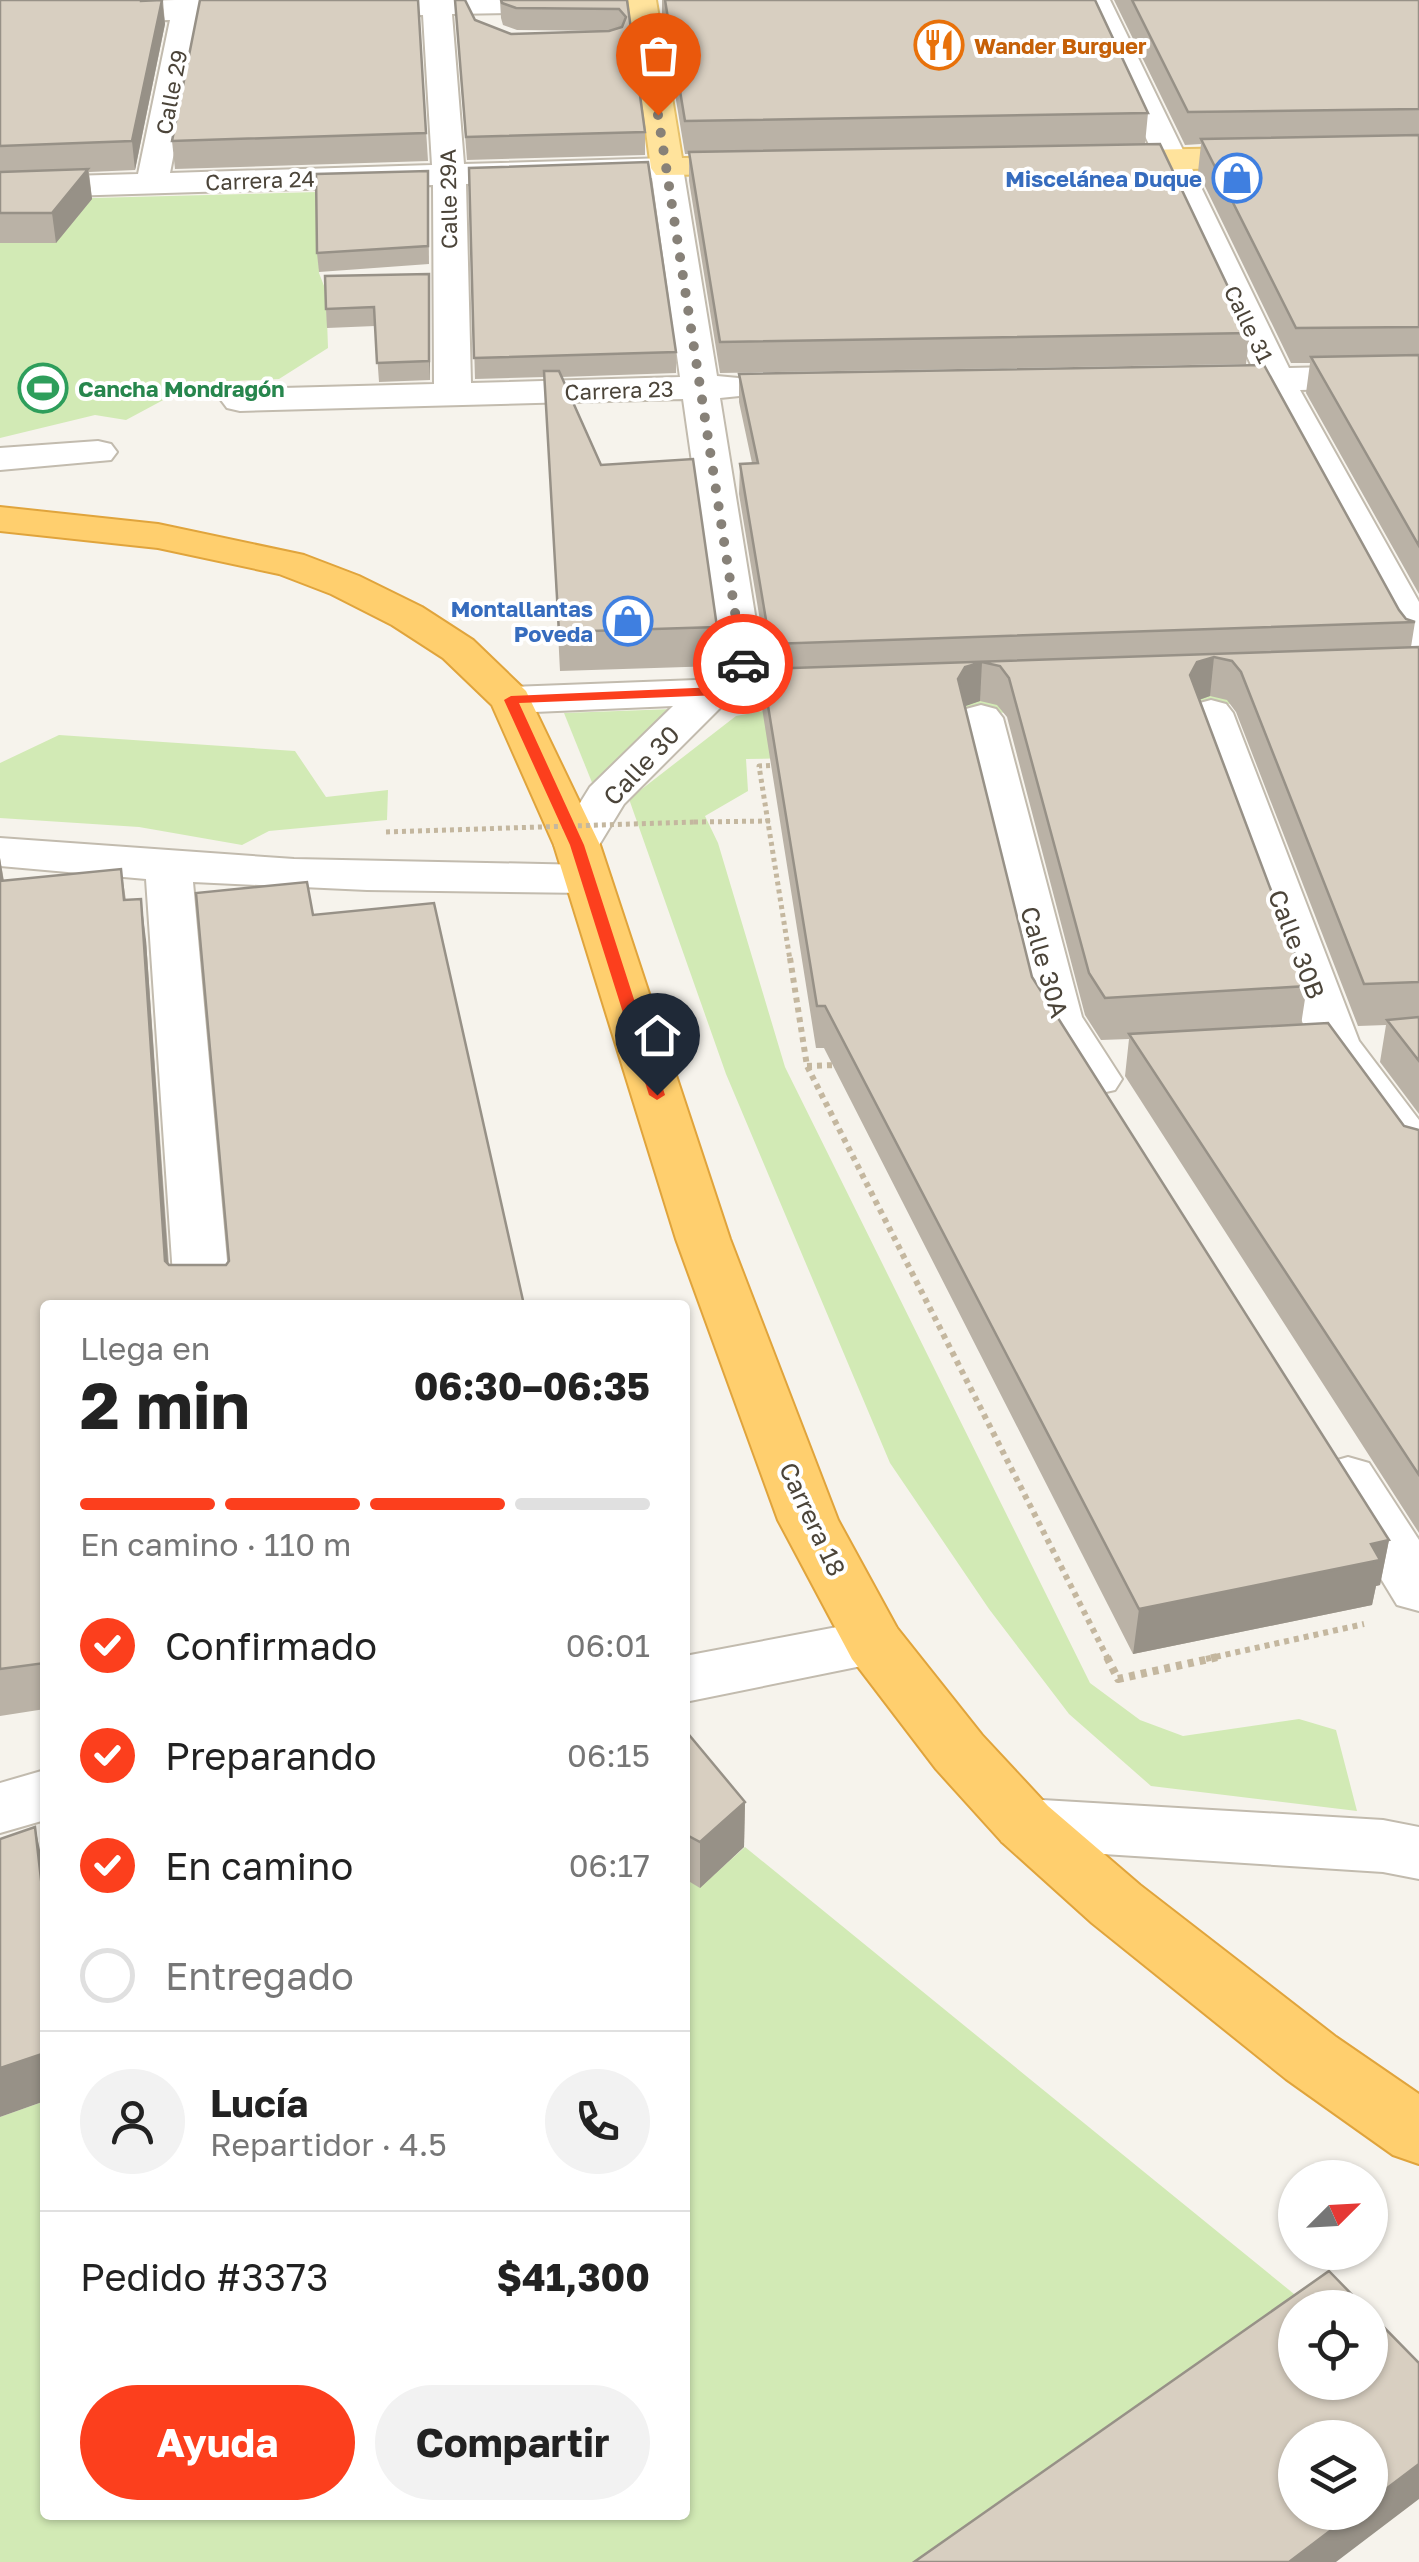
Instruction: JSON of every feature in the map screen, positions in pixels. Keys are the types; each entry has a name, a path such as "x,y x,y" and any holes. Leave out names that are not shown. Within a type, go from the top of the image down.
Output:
{"highway":[{"path":"0,519 158,536 290,564 406,616 458,649 511,700"},
{"name":"Carrera 18","path":"511,700 583,862 703,1239 802,1503 874,1643 958,1752 1025,1824 1116,1904 1296,2046 1419,2133"}],"main road":[{"path":"667,168 630,20 680,2"},
{"path":"1072,161 1419,154"},
{"name":"Carrera 24","path":"667,168 802,166"}],"street":[{"name":"Calle 31","path":"1096,0 1168,160 1412,660"},
{"path":"0,14 188,5 437,4 482,18 630,20"},
{"name":"Calle 29A","path":"437,4 449,174 453,395"},
{"name":"Calle 29","path":"152,184 188,5"},
{"path":"482,18 630,20"},
{"path":"667,168 701,388 730,690"},
{"name":"Carrera 24","path":"0,188 667,168"},
{"path":"410,279 449,278"},
{"path":"1158,381 1419,376"},
{"name":"Carrera 23","path":"240,400 781,386"},
{"path":"0,459 98,452"},
{"path":"511,700 826,688"},
{"name":"Calle 30B","path":"1211,688 1316,1045 1419,1156"},
{"name":"Calle 30","path":"583,862 606,797 730,690"},
{"name":"Calle 30A","path":"983,695 1057,1017 1126,1126"},
{"path":"0,852 169,869 440,880 583,862"},
{"path":"169,869 204,1300"},
{"path":"1316,1045 1385,1042"},
{"path":"1085,1060 1146,1059"},
{"path":"1325,1440 1400,1604"},
{"path":"690,1679 874,1643"},
{"path":"0,1808 40,1796"},
{"path":"1025,1824 1383,1846 1419,1853"}],"path":[{"path":"778,765 759,766 807,1066 1118,1678 1400,1604"},
{"path":"386,832 770,821"},
{"path":"807,1066 844,1065"}],"green space":[{"path":"318,192 319,273 326,291 328,348 279,379 195,383 126,420 95,415 0,438 0,243 16,200"},
{"path":"1397,684 1412,697 969,714 942,755 746,759 748,791 705,816 718,843 785,1067 1090,1683 1140,1720 1183,1736 1299,1719 1336,1730 1357,1811 1151,1786 1069,1714 989,1609 890,1463 726,1074 629,799 736,716 804,703"},
{"path":"673,709 595,790 564,713"},
{"path":"59,735 295,751 326,797 388,790 387,820 269,831 242,845 139,827 0,818 0,763"},
{"path":"745,1847 1289,2290 1278,2290 1278,2321 971,2562 0,2562 0,2117 40,2103 40,2520 690,2520 690,1882 700,1887"}],"building":[{"path":"0,0 162,0 132,141 0,146"},
{"path":"200,0 418,0 426,133 172,141"},
{"path":"455,0 465,0 475,20 511,34 609,31 622,27 626,17 619,9 516,8 501,0 627,0 645,132 466,137"},
{"path":"665,0 1095,0 1148,113 685,121"},
{"path":"1132,0 1419,0 1419,109 1188,112"},
{"path":"1419,135 1419,327 1296,328 1201,139"},
{"path":"1160,144 1250,333 720,342 689,152"},
{"path":"648,162 676,352 474,358 469,168"},
{"path":"88,169 52,213 0,213 0,172"},
{"path":"428,171 428,246 317,253 316,174"},
{"path":"429,274 429,361 377,363 374,307 326,309 325,276"},
{"path":"1419,355 1419,546 1311,357"},
{"path":"1264,365 1399,610 1415,622 770,644 740,464 758,463 739,374"},
{"path":"544,371 559,371 601,465 693,459 717,627 559,632"},
{"path":"1419,647 1419,982 1364,984 1241,672 1232,661 1214,657 1197,662 1190,675 1307,986 1105,998 1089,973 1009,678 1000,666 982,662 965,667 958,679 1032,977 1389,1540 1371,1544 1380,1560 1139,1609 825,1006 817,1006 762,669"},
{"path":"121,869 124,900 141,899 165,1261 169,1265 226,1265 229,1261 196,893 307,882 313,915 434,903 523,1300 40,1300 40,1664 0,1669 0,881"},
{"path":"1419,1017 1419,1061 1387,1020"},
{"path":"1328,1023 1404,1126 1419,1130 1419,1475 1129,1034"},
{"path":"690,1736 745,1802 700,1842 690,1837"},
{"path":"35,1827 40,1870 40,2055 0,2068 0,1839"},
{"path":"1329,2271 1347,2290 1302,2290"},
{"path":"1278,2307 1278,2400 1388,2400 1388,2331 1419,2363 1419,2464 1388,2487 1388,2420 1278,2420 1278,2530 1331,2530 1289,2562 914,2562"}],"way so far":[{"path":"658,115 743,664"}],"place":[{"name":"Wander Burguer","path":"939,45"},
{"name":"Miscelánea Duque","path":"1237,178"},
{"name":"Cancha Mondragón","path":"43,388"},
{"name":"Montallantas Poveda","path":"628,621"}],"route":[{"path":"657,1095 577,845 511,700 746,690 743,664"}]}
